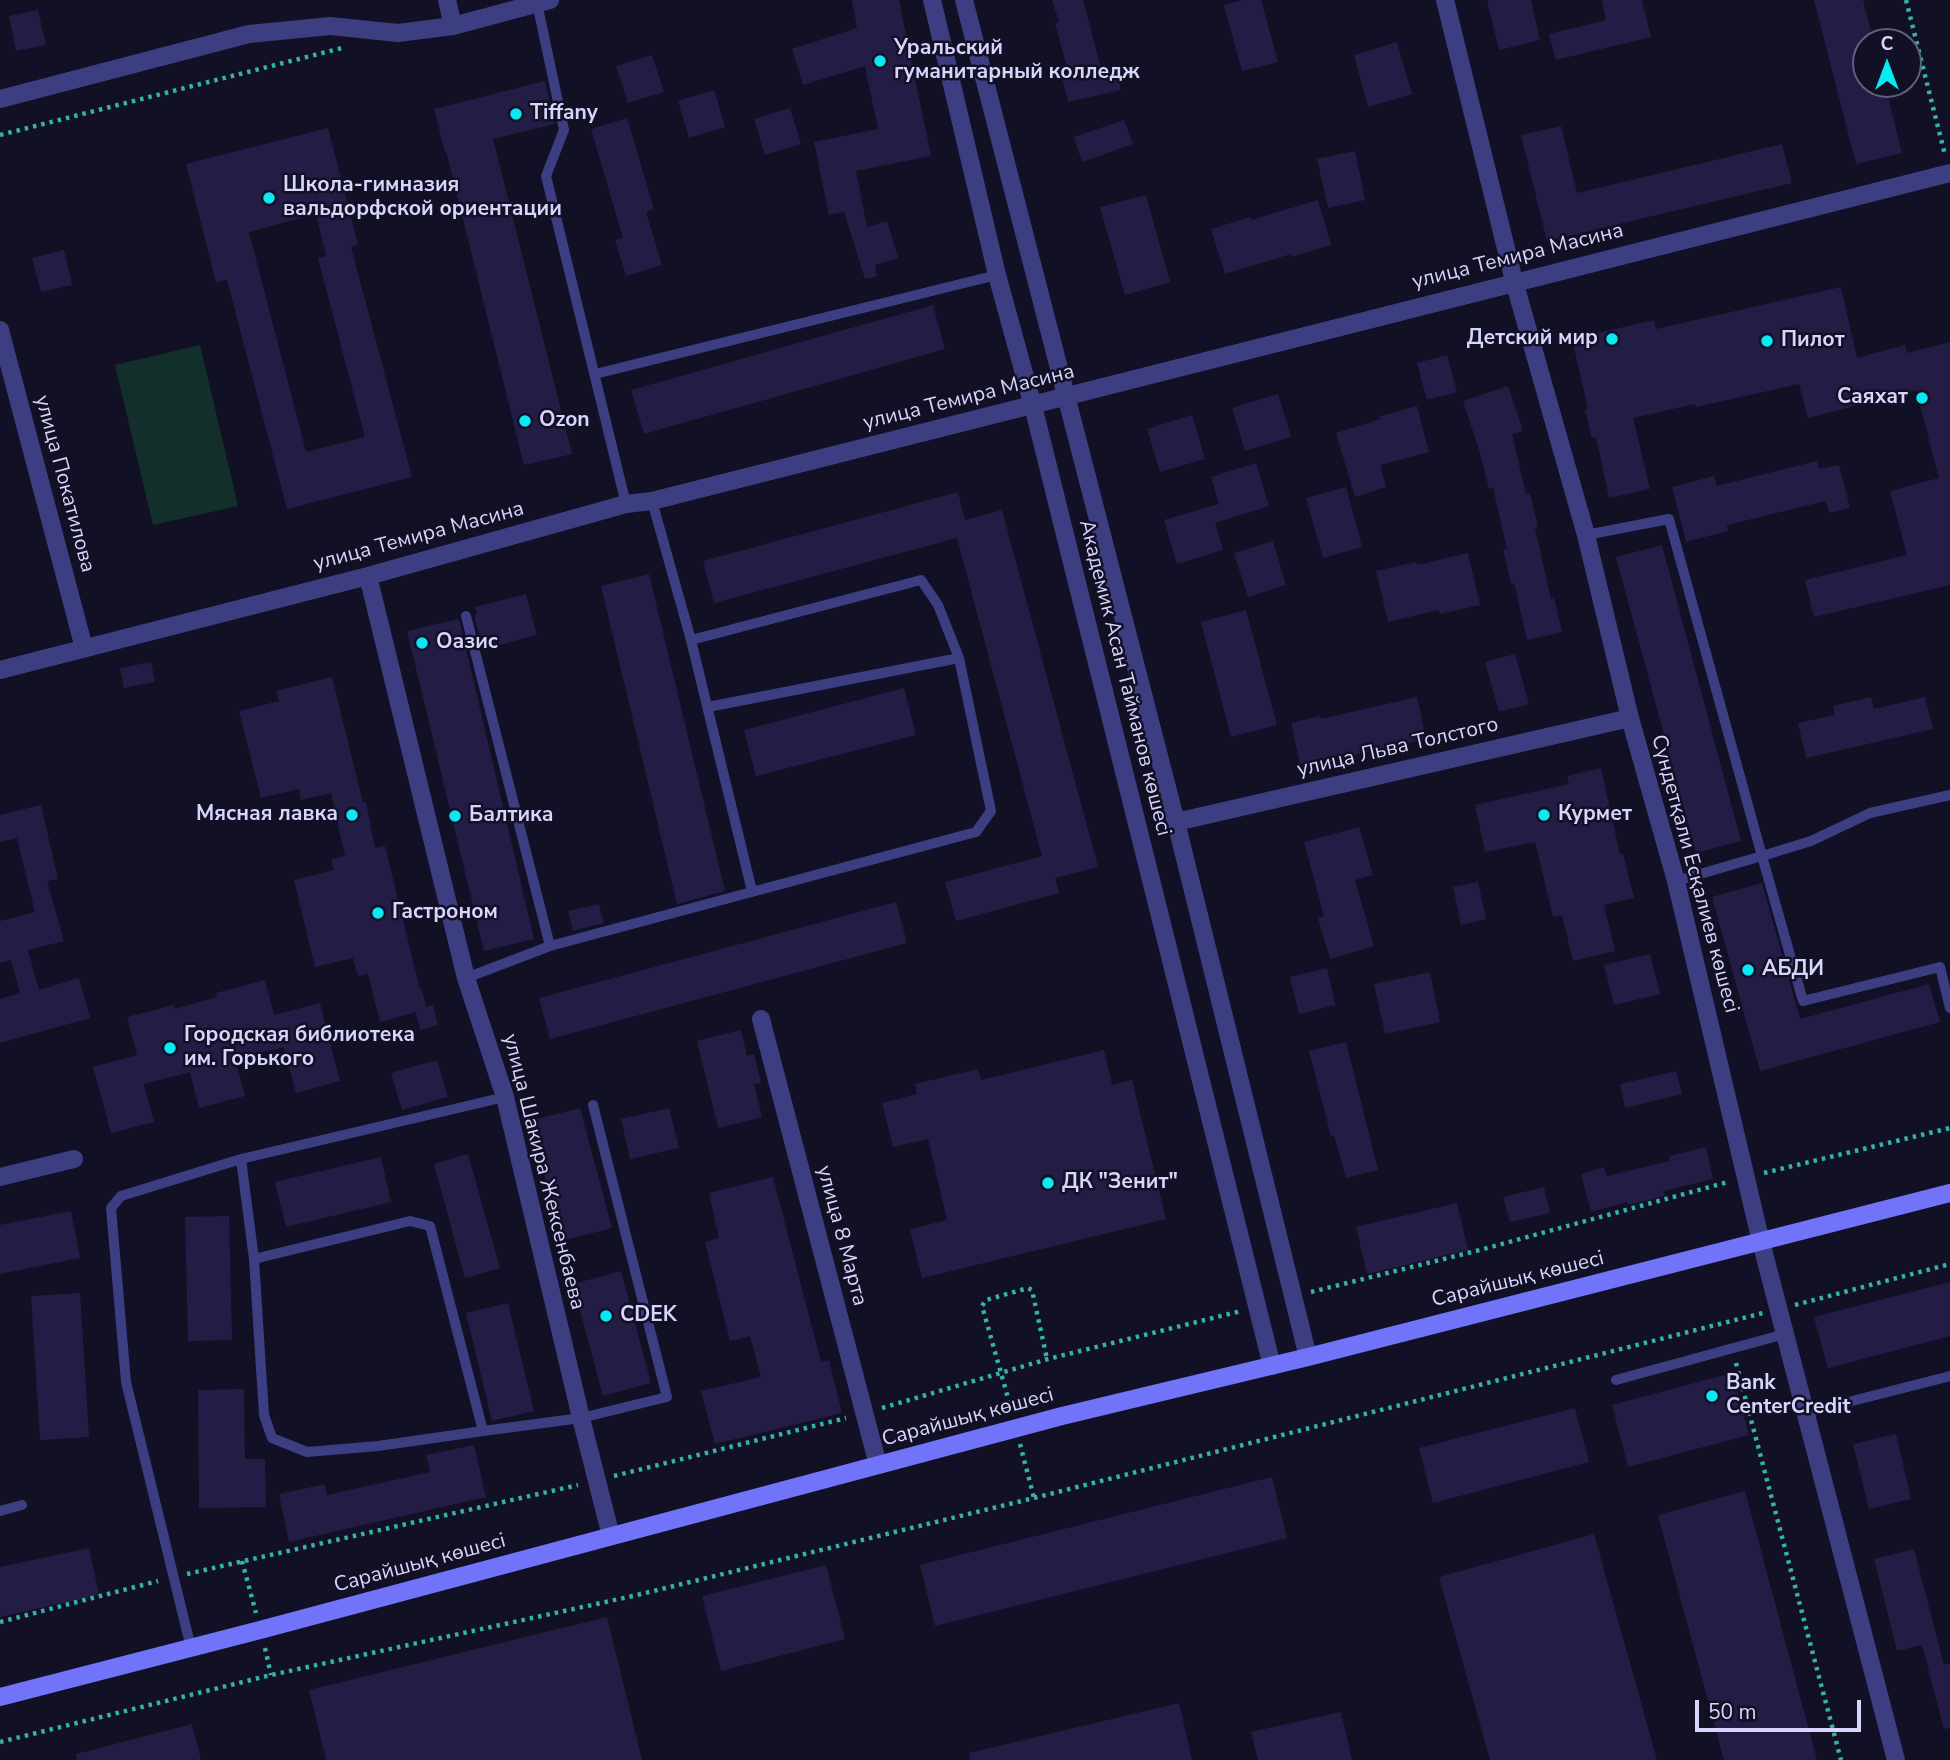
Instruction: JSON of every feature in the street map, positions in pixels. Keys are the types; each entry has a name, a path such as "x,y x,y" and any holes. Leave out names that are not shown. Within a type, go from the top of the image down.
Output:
{"street":[{"path":"447,0 453,26"},
{"name":"Академик Асан Тайманов көшесі","path":"932,0 997,275 1033,405 1272,1366"},
{"name":"Академик Асан Тайманов көшесі","path":"964,0 1177,822 1308,1357"},
{"name":"Сүндетқали Есқалиев көшесі","path":"1445,0 1514,281 1586,535 1630,718 1676,881 1760,1242 1896,1760"},
{"path":"0,99 249,34 330,26 398,33 453,26 544,1"},
{"name":"улица Темира Масина","path":"0,670 368,576 626,504 652,501 1067,397 1948,165"},
{"name":"улица Покатилова","path":"0,330 84,648"},
{"name":"улица Шакира Жексенбаева","path":"368,576 466,978 505,1097 611,1536"},
{"name":"улица Льва Толстого","path":"1177,822 1630,718"},
{"name":"улица 8 Марта","path":"761,1019 877,1465"},
{"path":"0,1177 74,1159"},
{"name":"Сарайшық көшесі","path":"0,1697 1016,1428 1308,1357 1950,1193"}],"lane":[{"path":"544,1 564,130 546,177 626,504"},
{"path":"595,374 997,275"},
{"path":"652,501 691,640 752,891"},
{"path":"1586,535 1669,519 1803,1001 1940,967 1947,995"},
{"path":"466,978 550,946 976,832 991,811 959,658 938,605 921,580 691,640"},
{"path":"466,616 550,946"},
{"path":"708,707 959,658"},
{"path":"1676,881 1811,841 1870,813 1950,796"},
{"path":"1950,966 1941,968 1950,1008"},
{"path":"191,1648 127,1382 111,1208 121,1196 241,1160 505,1097"},
{"path":"241,1160 254,1259 264,1415 272,1438 307,1452 378,1447 581,1418 667,1397 593,1105"},
{"path":"254,1259 410,1221 430,1226 483,1431"},
{"path":"1616,1380 1785,1334"},
{"path":"1805,1413 1950,1376"},
{"path":"0,1511 22,1505"}],"path":[{"path":"1906,0 1948,165"},
{"path":"0,135 345,47"},
{"path":"1293,1297 1480,1250 1745,1177 1950,1128"},
{"path":"0,1742 271,1675 633,1596 1034,1498 1950,1264"},
{"path":"1034,1498 1002,1371 982,1306 986,1300 1028,1288 1032,1290 1048,1359"},
{"path":"0,1622 173,1577 597,1480 864,1414 1002,1371 1256,1307"},
{"path":"1732,1348 1841,1760"}],"green space":[{"path":"200,345 238,506 153,525 115,365"}],"building":[{"path":"852,0 899,0 931,156 856,171 867,227 887,221 898,258 875,265 877,276 865,279 844,212 829,215 814,142 878,129 865,66 803,85 792,49 857,28"},
{"path":"1052,0 1083,0 1101,68 1115,65 1121,90 1068,102 1062,77 1069,75 1055,23 1059,22"},
{"path":"1243,0 1261,0 1278,62 1242,71 1224,5"},
{"path":"1487,0 1531,0 1540,40 1499,50"},
{"path":"1602,0 1642,0 1651,37 1556,60 1549,34 1606,20"},
{"path":"1814,0 1863,0 1870,28 1852,28 1852,98 1888,98 1902,153 1856,164"},
{"path":"38,10 46,45 16,51 9,16"},
{"path":"1397,42 1412,94 1368,107 1354,55"},
{"path":"652,55 664,92 628,103 616,66"},
{"path":"545,81 555,124 493,139 572,454 524,465 434,109"},
{"path":"714,90 725,127 689,138 678,101"},
{"path":"790,108 801,144 765,155 754,119"},
{"path":"627,118 654,209 646,212 662,265 626,276 615,240 623,238 591,129"},
{"path":"1124,120 1133,144 1082,162 1074,137"},
{"path":"1561,126 1577,193 1782,144 1792,183 1547,241 1521,135"},
{"path":"328,128 358,245 351,247 412,477 287,509 227,280 216,282 186,164","holes":["316,214 326,256 318,258 365,437 306,452 249,232"]},
{"path":"1355,151 1365,200 1328,208 1317,159"},
{"path":"1146,195 1170,282 1125,295 1100,207"},
{"path":"1318,200 1331,245 1225,274 1211,229"},
{"path":"64,250 72,285 41,292 32,258"},
{"path":"1841,287 1857,358 1905,345 1907,353 1950,342 1950,585 1814,617 1805,580 1907,555 1890,491 1939,478 1916,390 1808,418 1799,384 1633,418 1650,489 1609,498 1596,437 1592,438 1585,410 1588,409 1572,339 1654,320 1656,329"},
{"path":"933,305 945,349 644,434 631,390"},
{"path":"1447,355 1457,392 1427,400 1417,363"},
{"path":"1508,386 1523,431 1512,434 1526,494 1530,493 1551,599 1554,598 1562,632 1527,640 1503,549 1507,549 1493,488 1489,489 1463,401"},
{"path":"1278,394 1291,437 1245,451 1232,408"},
{"path":"1417,406 1429,452 1380,465 1386,487 1355,497 1336,433 1381,419 1380,416"},
{"path":"1192,415 1205,459 1160,472 1147,429"},
{"path":"1817,461 1819,469 1839,465 1850,508 1829,513 1826,501 1727,525 1728,531 1686,542 1672,487 1714,476 1717,486"},
{"path":"1256,463 1269,506 1215,523 1223,550 1177,564 1164,520 1219,504 1211,477"},
{"path":"1346,487 1362,547 1323,558 1306,498"},
{"path":"958,492 965,520 1002,510 1098,867 1055,878 1059,893 956,921 945,882 1042,856 957,538 714,603 703,561"},
{"path":"1273,541 1286,585 1248,597 1234,553"},
{"path":"1662,545 1741,841 1696,853 1616,557"},
{"path":"1468,553 1480,605 1440,614 1439,610 1388,622 1376,571"},
{"path":"649,574 725,891 677,904 601,586"},
{"path":"526,594 537,635 483,649 474,615 477,614 475,607"},
{"path":"1246,610 1277,725 1231,737 1201,622"},
{"path":"459,619 534,939 484,951 407,631"},
{"path":"1515,654 1529,704 1499,712 1485,662"},
{"path":"151,662 155,682 124,688 120,668"},
{"path":"332,677 363,803 366,802 375,848 385,846 420,990 422,989 426,1007 433,1005 438,1025 420,1030 416,1012 380,1022 368,974 358,976 353,958 315,967 294,880 334,870 331,859 345,856 331,793 301,800 299,789 261,798 239,711 279,701 276,691"},
{"path":"904,688 916,735 756,776 744,730"},
{"path":"1417,697 1426,739 1300,764 1291,723 1320,716 1321,719"},
{"path":"1871,697 1874,709 1925,697 1933,729 1806,758 1798,723 1835,715 1833,706"},
{"path":"1601,768 1620,855 1623,854 1634,898 1604,905 1615,951 1573,961 1562,915 1553,917 1535,842 1485,852 1475,805 1569,784 1567,776"},
{"path":"41,805 58,879 47,881 64,941 28,950 39,990 79,978 90,1018 0,1043 0,999 20,993 11,960 0,963 0,921 35,912 17,838 0,842 0,815"},
{"path":"1359,827 1373,875 1355,880 1374,946 1330,959 1318,918 1324,916 1304,842"},
{"path":"1478,882 1486,919 1461,925 1453,887"},
{"path":"1762,883 1800,1019 1929,984 1940,1022 1760,1071 1712,897"},
{"path":"896,902 907,943 550,1039 539,998"},
{"path":"599,904 604,923 573,931 568,911"},
{"path":"1650,954 1660,994 1614,1005 1604,965"},
{"path":"1327,968 1335,1005 1299,1014 1290,977"},
{"path":"1430,972 1440,1022 1385,1034 1374,984"},
{"path":"265,980 274,1015 320,1003 340,1081 296,1093 284,1047 235,1059 245,1096 199,1108 190,1072 144,1084 154,1122 111,1133 93,1067 137,1055 127,1017 174,1005 175,1009 217,997 216,993"},
{"path":"741,1030 747,1056 754,1054 761,1083 754,1084 762,1117 718,1128 697,1041"},
{"path":"1346,1042 1378,1170 1346,1178 1334,1136 1331,1136 1309,1051"},
{"name":"ДК \"Зенит\"","path":"1104,1050 1112,1085 1132,1080 1166,1219 922,1278 910,1229 947,1220 928,1139 893,1147 882,1103 917,1094 915,1084 978,1069 981,1080"},
{"path":"437,1060 448,1097 402,1110 391,1073"},
{"path":"1676,1071 1682,1094 1625,1108 1620,1084"},
{"path":"580,1108 612,1228 562,1241 530,1121"},
{"path":"669,1108 679,1148 630,1159 621,1119"},
{"path":"1706,1147 1713,1179 1663,1191 1665,1196 1628,1205 1627,1202 1591,1212 1581,1174 1604,1167 1607,1176 1670,1161 1669,1156"},
{"path":"468,1154 500,1268 465,1278 434,1164"},
{"path":"381,1157 391,1202 286,1227 275,1182"},
{"path":"773,1177 821,1362 829,1360 842,1413 715,1444 701,1391 761,1377 750,1336 730,1341 705,1242 719,1238 709,1193"},
{"path":"1544,1187 1550,1213 1510,1222 1503,1197"},
{"path":"1457,1203 1468,1250 1367,1274 1356,1227"},
{"path":"71,1211 80,1258 0,1274 0,1225"},
{"path":"229,1216 232,1340 188,1341 185,1217"},
{"path":"621,1271 651,1383 603,1396 573,1284"},
{"path":"1950,1282 1950,1336 1828,1368 1814,1317"},
{"path":"80,1293 89,1437 40,1440 31,1296"},
{"path":"508,1303 534,1411 492,1421 466,1313"},
{"path":"1732,1373 1749,1435 1628,1467 1612,1405"},
{"path":"244,1389 245,1459 265,1459 266,1507 199,1508 198,1390"},
{"path":"1575,1408 1589,1462 1433,1503 1419,1448"},
{"path":"1896,1434 1911,1499 1869,1509 1853,1444"},
{"path":"474,1445 486,1497 289,1542 279,1494 325,1484 327,1495 430,1472 426,1455"},
{"path":"1272,1477 1287,1538 935,1626 920,1565"},
{"path":"1745,1491 1817,1760 1724,1760 1658,1515"},
{"path":"1594,1534 1657,1760 1490,1760 1439,1577"},
{"path":"89,1548 99,1595 0,1617 0,1567"},
{"path":"1914,1549 1944,1665 1950,1663 1950,1728 1944,1729 1922,1645 1897,1651 1874,1559"},
{"path":"826,1565 845,1639 721,1671 702,1596"},
{"path":"607,1617 642,1760 326,1760 309,1690"},
{"path":"1179,1703 1192,1760 970,1760 969,1753"},
{"path":"1341,1712 1352,1760 1258,1760 1251,1732"},
{"path":"192,1724 201,1760 77,1760 76,1754"}],"place":[{"name":"Уральский гуманитарный колледж","path":"880,61"},
{"name":"Tiffany","path":"516,114"},
{"name":"Школа-гимназия вальдорфской ориентации","path":"269,198"},
{"name":"Детский мир","path":"1612,339"},
{"name":"Пилот","path":"1767,341"},
{"name":"Саяхат","path":"1922,398"},
{"name":"Ozon","path":"525,421"},
{"name":"Оазис","path":"422,643"},
{"name":"Мясная лавка","path":"352,815"},
{"name":"Курмет","path":"1544,815"},
{"name":"Балтика","path":"455,816"},
{"name":"Гастроном","path":"378,913"},
{"name":"АБДИ","path":"1748,970"},
{"name":"Городская библиотека им. Горького","path":"170,1048"},
{"name":"ДК \"Зенит\"","path":"1048,1183"},
{"name":"CDEK","path":"606,1316"},
{"name":"Bank CenterCredit","path":"1712,1396"}]}
